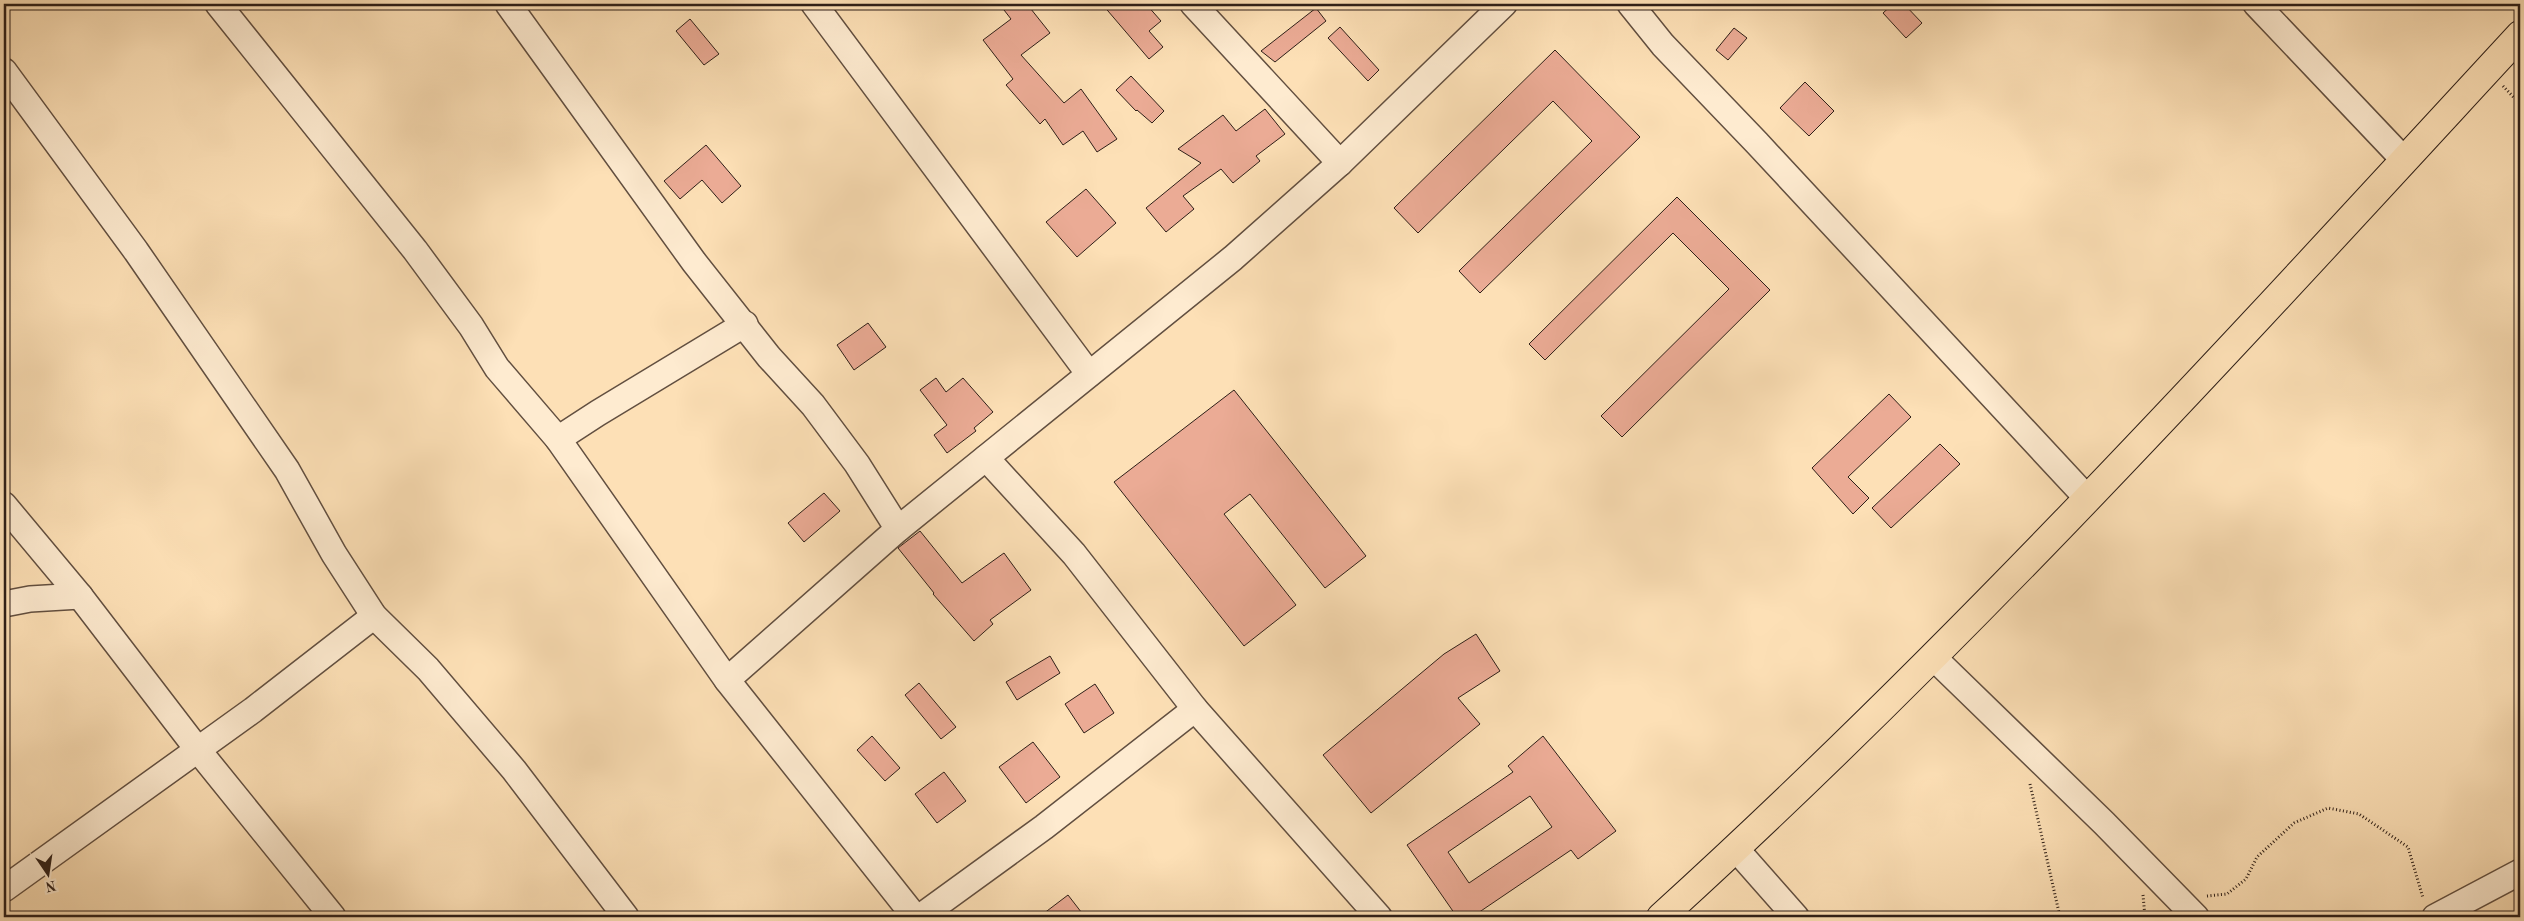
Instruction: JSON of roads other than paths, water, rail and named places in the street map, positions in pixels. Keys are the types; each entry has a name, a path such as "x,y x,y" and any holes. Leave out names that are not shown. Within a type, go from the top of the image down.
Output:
{"main road":[{"path":"1661,917 1736,849 1933,657 2192,389 2520,36"}],"street":[{"path":"218,4 415,250 471,326 502,374 558,439 727,680 916,917"},
{"path":"508,4 689,254 769,357 819,413 857,464 898,529"},
{"path":"814,4 1089,374"},
{"path":"1193,4 1340,163"},
{"path":"727,680 898,529 1233,258 1340,163 1504,4"},
{"path":"1630,4 1663,45 1757,142 2087,498"},
{"path":"2256,4 2404,160"},
{"path":"4,71 136,251 287,470 334,554 374,616 428,669 514,770 626,917"},
{"path":"558,439 745,324"},
{"path":"986,458 1074,554 1195,709 1379,917"},
{"path":"4,505 80,596 198,750 334,917"},
{"path":"4,604 30,599 80,596"},
{"path":"6,883 198,750 374,616"},
{"path":"1933,657 2104,823 2196,917"},
{"path":"920,917 1044,827 1195,709"},
{"path":"1736,849 1796,917"},
{"path":"2429,908 2520,872"}]}
